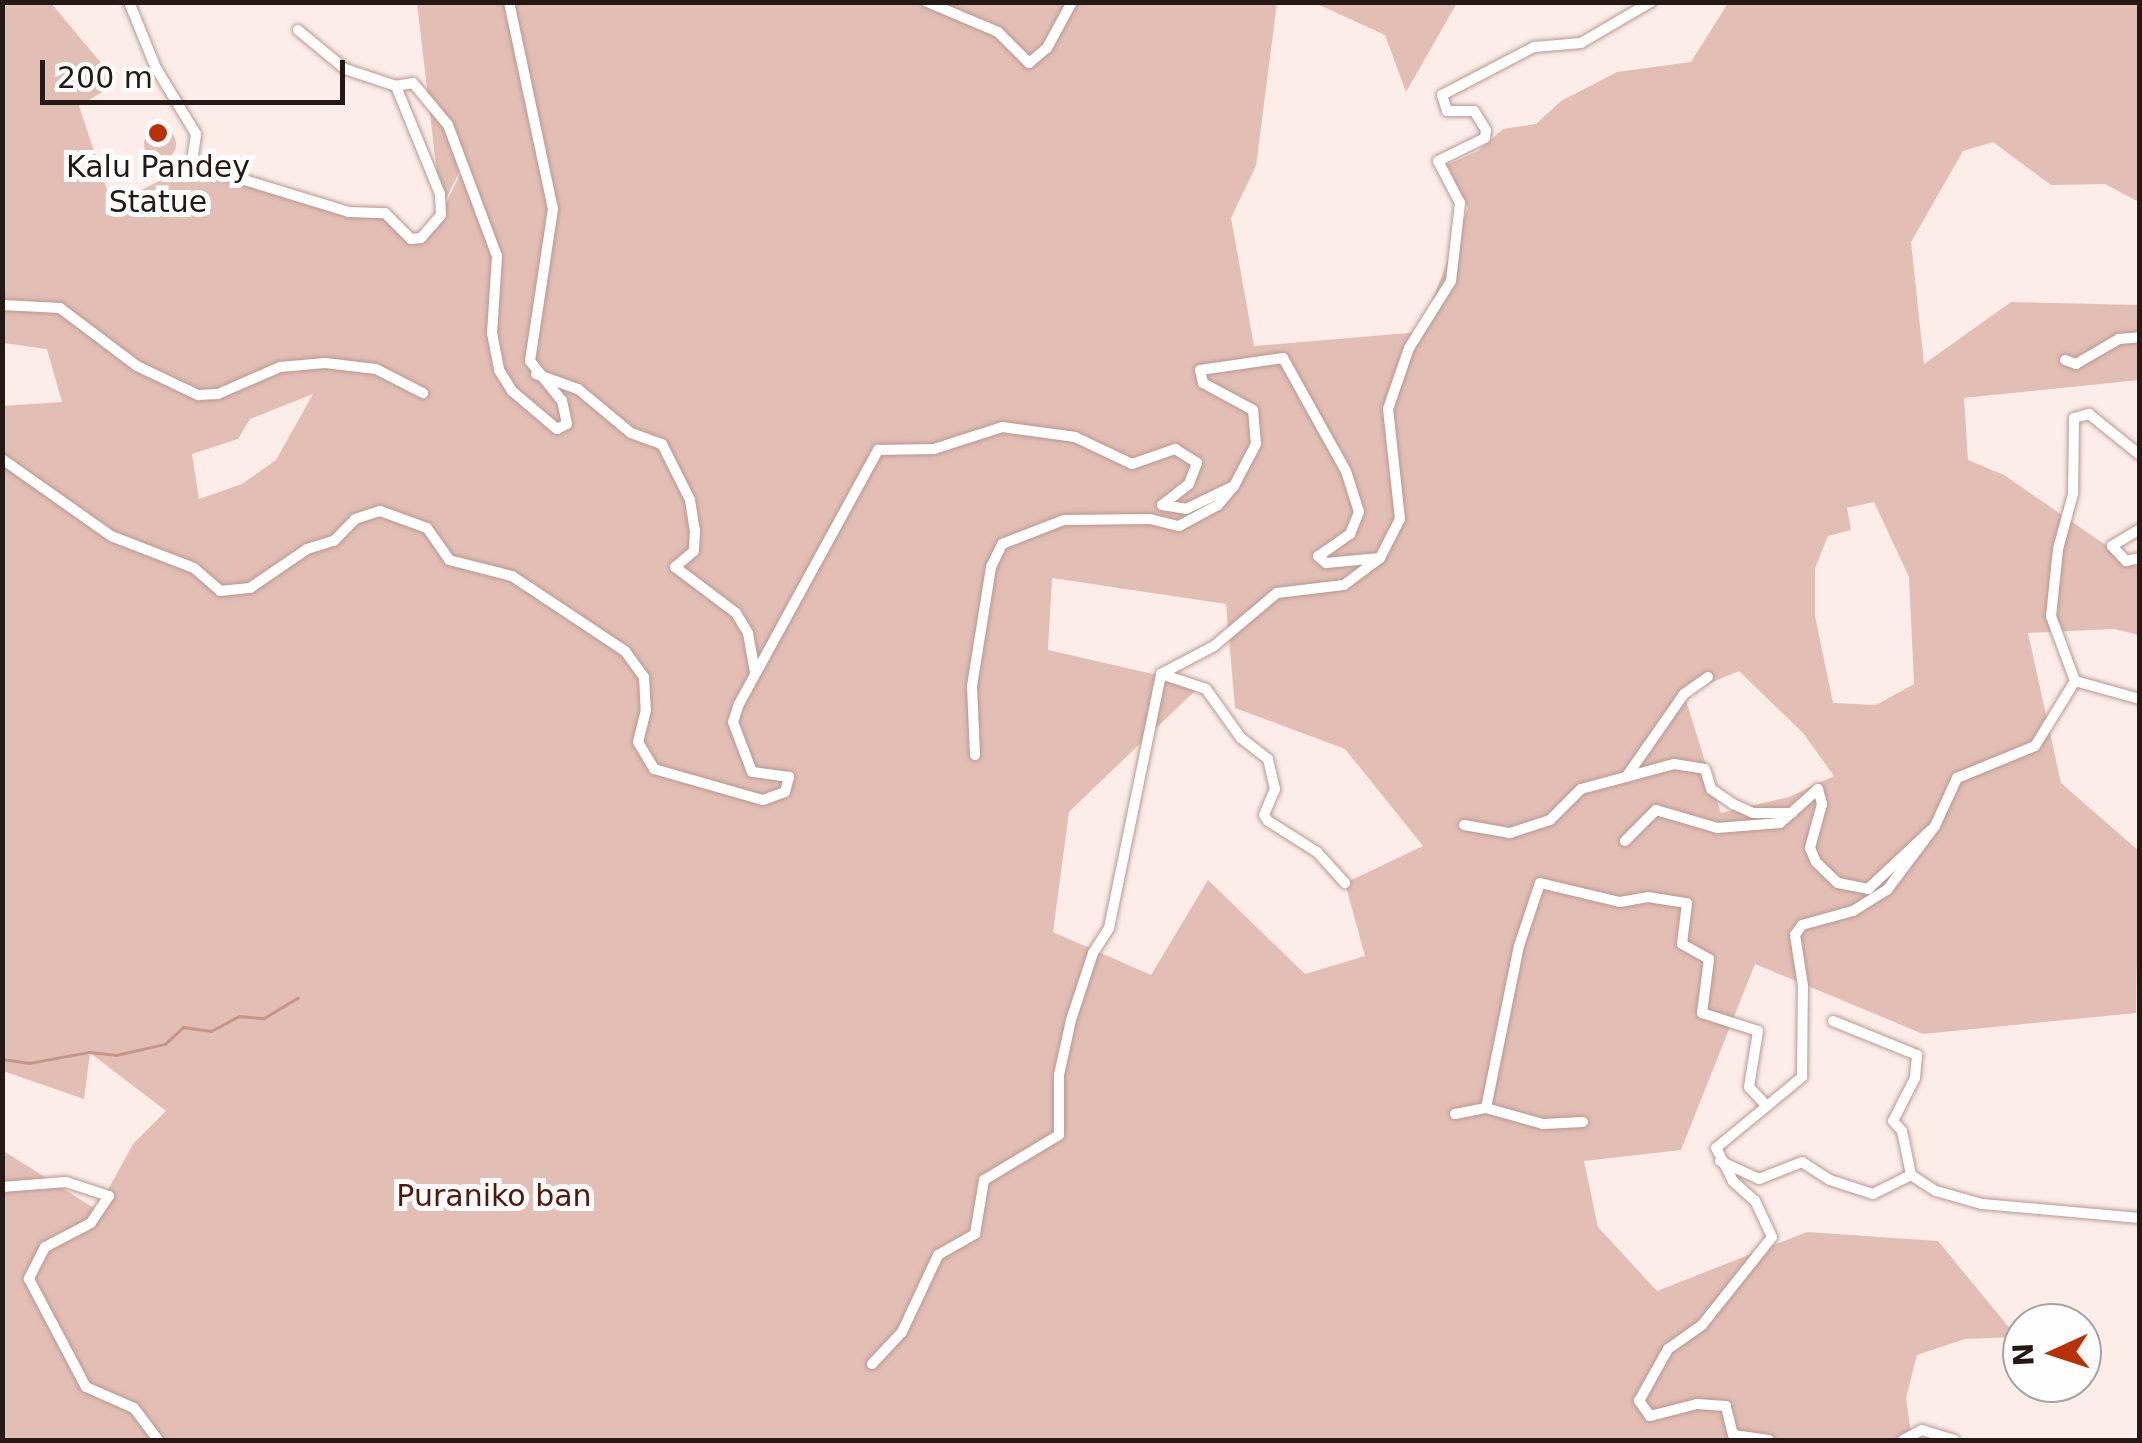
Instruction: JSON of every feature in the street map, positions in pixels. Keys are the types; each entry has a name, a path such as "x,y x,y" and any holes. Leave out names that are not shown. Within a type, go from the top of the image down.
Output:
{"street":[{"path":"129,2 156,68 196,134 192,164 349,212 385,212 410,239 421,238 441,214 440,194 396,86"},
{"path":"298,30 345,69 396,86 412,83 428,96 469,167 497,256 492,332 504,381 544,422 562,428 568,417 562,401 535,374 534,305 553,209 509,2"},
{"path":"928,2 998,32 1028,62 1054,37 1072,2"},
{"path":"1161,674 1214,646 1277,593 1344,585 1380,558 1400,519 1388,409 1409,348 1451,281 1460,204 1438,162 1484,138 1486,130 1474,111 1447,110 1442,96 1534,47 1581,43 1651,2"},
{"path":"2,304 60,308 137,366 198,394 218,394 280,367 326,363 376,369 423,393"},
{"path":"2065,360 2076,364 2119,339 2140,337"},
{"path":"976,754 972,686 992,567 1002,544 1064,520 1150,519 1180,526 1218,505 1253,460 1257,418 1239,400 1203,383 1200,370 1283,358 1346,471 1359,512 1350,534 1318,556 1326,564 1380,558"},
{"path":"535,374 578,389 632,433 662,444 690,500 696,530 694,551 675,568 736,613 748,633 755,672"},
{"path":"2075,681 2051,616 2058,549 2071,507 2074,418 2089,414 2140,456"},
{"path":"2,459 111,536 194,568 220,591 250,588 307,549 334,541 356,519 380,512 427,528 450,560 512,576 625,651 644,677 646,710 638,742 654,769 763,800 791,786 789,776 752,772 740,754 733,722 782,616 809,586 878,450 934,449 1002,426 1050,430 1132,464 1184,450 1197,463 1189,484 1164,499 1166,510 1186,509 1234,486"},
{"path":"2140,530 2112,546 2126,561 2140,558"},
{"path":"1161,674 1206,688 1241,738 1268,760 1275,789 1264,814 1268,821 1316,852 1345,882"},
{"path":"872,1364 902,1332 938,1255 975,1234 984,1180 1060,1135 1059,1075 1071,1020 1093,953 1109,928 1161,674"},
{"path":"1626,777 1684,694 1708,677"},
{"path":"2075,681 2140,699"},
{"path":"1769,1440 1732,1438 1726,1406 1697,1404 1650,1416 1639,1401 1668,1349 1702,1325 1772,1237 1756,1200 1719,1161 1716,1148 1767,1106 1804,1068 1795,935 1802,925 1853,912 1887,890 1932,830 1949,786 1966,772 2035,746 2075,681"},
{"path":"1464,824 1510,833 1550,820 1582,789 1674,764 1705,769 1711,790 1753,813 1792,813"},
{"path":"1625,841 1656,810 1716,828 1780,823 1818,790 1822,804 1810,848 1816,862 1838,883 1868,889 1927,828 1932,830"},
{"path":"1486,1108 1540,883 1620,902 1648,897 1687,903 1682,944 1709,959 1702,1013 1758,1031 1749,1088 1767,1106"},
{"path":"1833,1021 1917,1055 1915,1078 1893,1122 1902,1131 1911,1176"},
{"path":"1455,1114 1486,1108 1543,1124 1583,1122"},
{"path":"1719,1161 1760,1179 1811,1163 1830,1180 1873,1194 1911,1176 1968,1201 2140,1218"},
{"path":"2,1187 66,1182 109,1196 91,1224 46,1247 29,1279 86,1386 134,1408 158,1440"},
{"path":"1903,1440 1922,1430 1954,1440"}],"green space":[{"name":"Puraniko ban","path":"3,3 51,3 102,64 109,88 79,106 112,205 192,164 349,212 385,213 411,239 433,231 473,146 441,208 417,3 1277,3 1256,166 1231,218 1254,346 1420,332 1468,208 1447,165 1478,151 1503,129 1536,124 1561,101 1617,72 1691,62 1728,3 2139,3 2139,202 2105,184 2051,185 1993,142 1963,151 1911,242 1924,364 2011,302 2139,305 2139,380 1964,398 1968,460 2004,475 2139,568 2139,635 2114,629 2028,633 2061,783 2139,851 2136,1013 1923,1034 1755,964 1681,1150 1584,1161 1598,1227 1657,1291 1807,1232 1938,1241 2002,1319 2002,1338 1965,1339 1917,1355 1906,1398 1912,1440 3,1440 2,1150 97,1210 133,1144 166,1111 90,1053 84,1099 3,1071 3,406 62,402 47,349 3,343","holes":["313,394 276,460 242,484 199,499 192,454 238,439 250,419","1874,502 1909,577 1914,684 1876,705 1833,703 1815,616 1815,568 1828,536 1851,530 1847,508","1052,578 1226,604 1235,708 1345,749 1423,846 1345,883 1365,956 1305,974 1208,880 1151,975 1053,932 1069,812 1201,685 1048,650","1739,671 1803,733 1834,776 1789,797 1721,813 1684,694"]},
{"path":"1315,3 1457,3 1406,92 1385,35"},
{"path":"160,128 171,133 176,144 171,155 160,160 149,155 144,144 149,133"}],"waterway":[{"path":"2,1059 29,1063 89,1052 116,1055 165,1044 183,1027 211,1031 239,1016 264,1018 297,998"}],"place":[{"name":"Kalu Pandey Statue","path":"158,133"}]}
